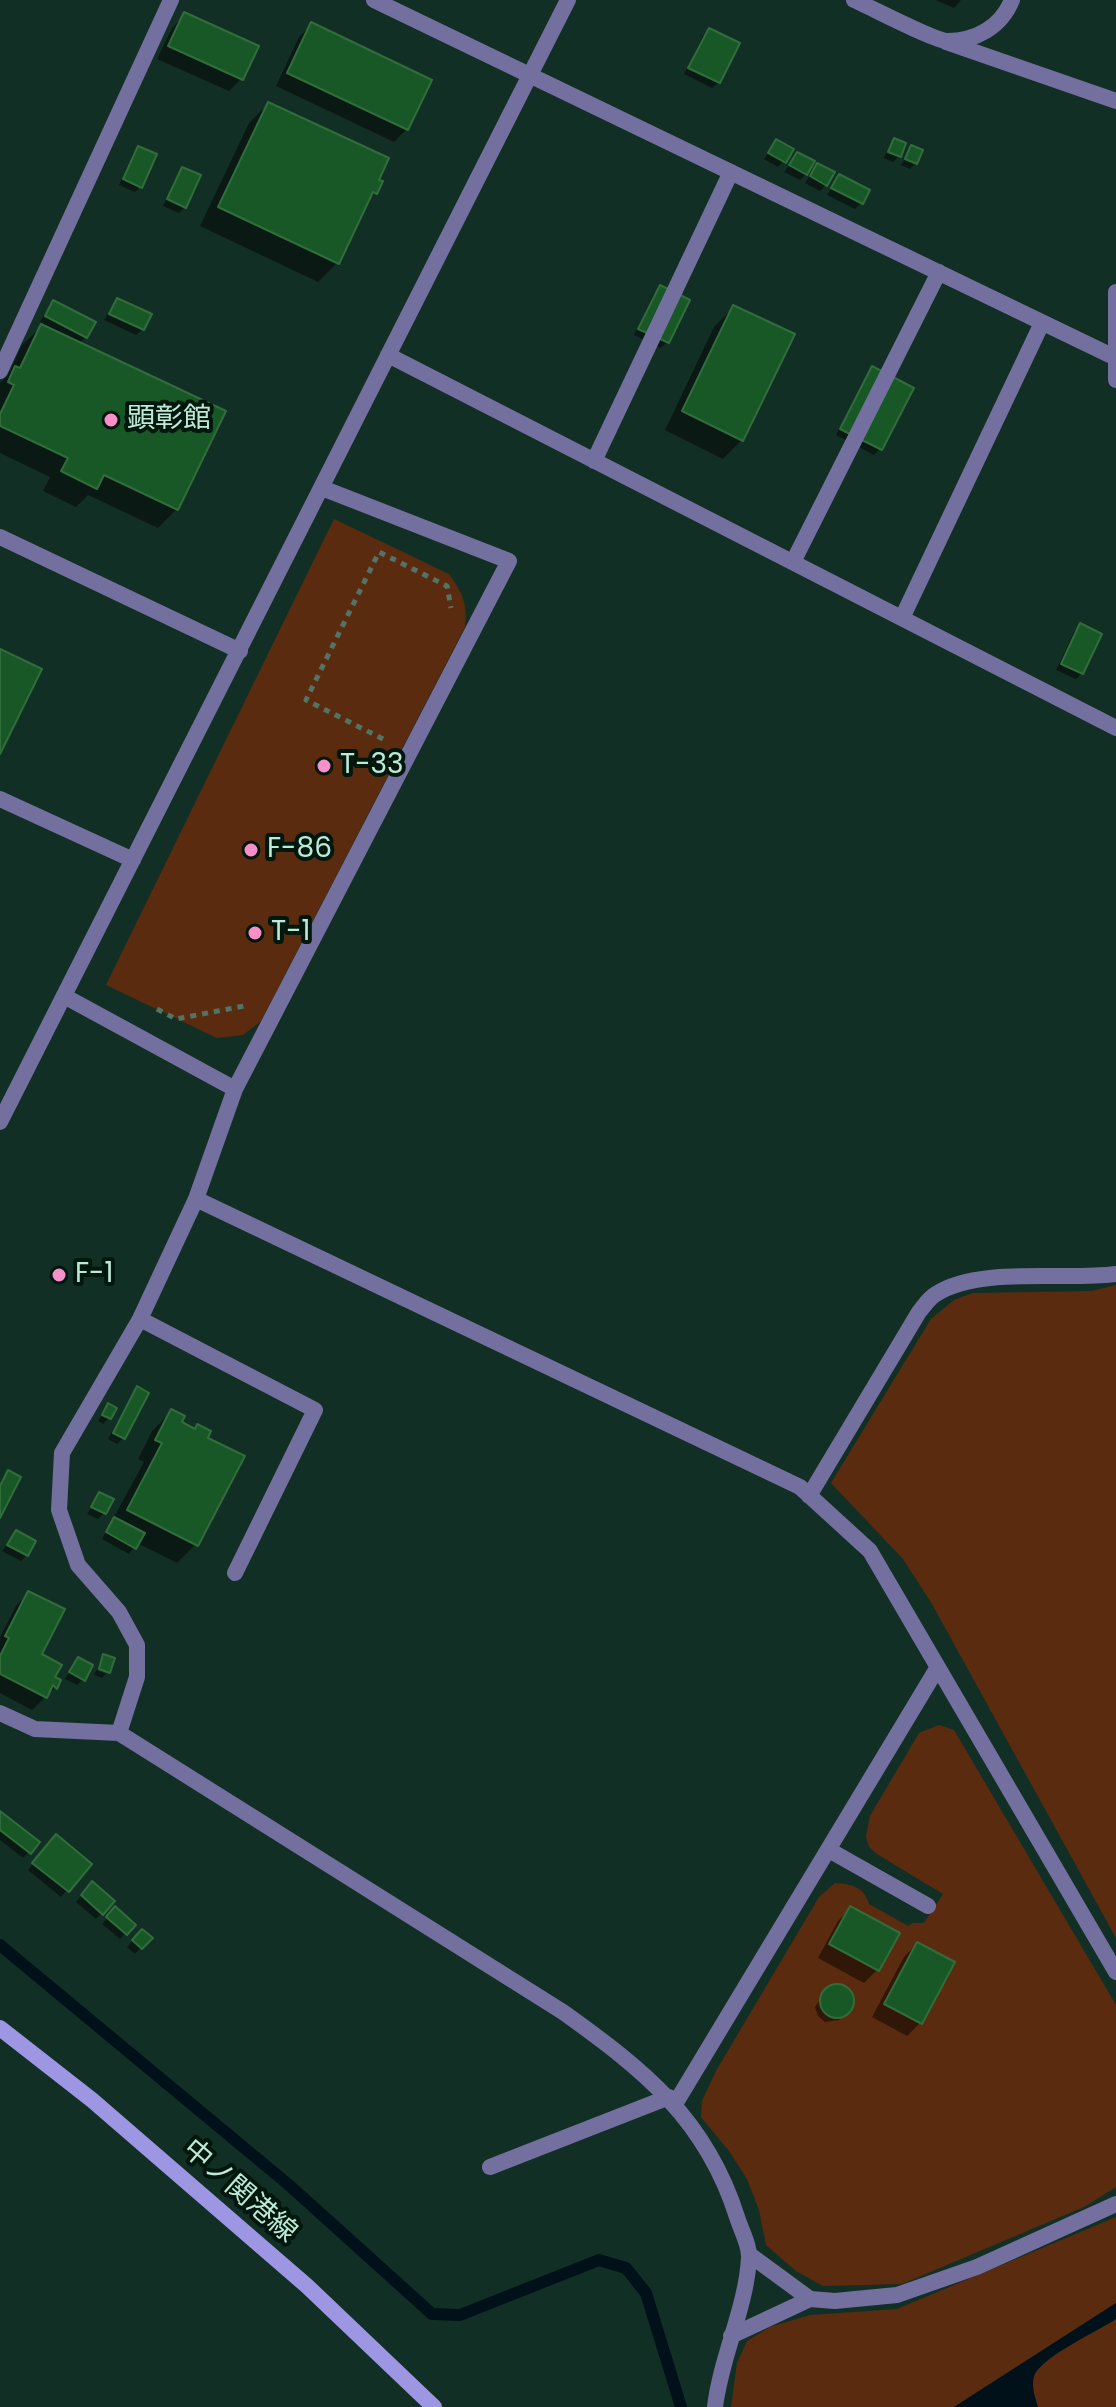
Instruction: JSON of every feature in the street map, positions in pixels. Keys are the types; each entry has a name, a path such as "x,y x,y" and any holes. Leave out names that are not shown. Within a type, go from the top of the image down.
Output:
{"main road":[{"name":"中ノ関港線","path":"0,2028 92,2100 307,2286 434,2407"}],"lane":[{"path":"0,371 171,0"},
{"path":"374,0 1116,357"},
{"path":"0,1122 568,0"},
{"path":"854,0 944,41 1116,101"},
{"path":"944,41 986,33 1007,14 1012,0"},
{"path":"594,461 731,172"},
{"path":"793,562 939,272"},
{"path":"1116,292 1116,380"},
{"path":"902,618 1042,323"},
{"path":"388,355 1116,728"},
{"path":"119,1733 137,1677 137,1645 119,1612 78,1565 59,1510 62,1453 140,1319 196,1199 235,1089 509,561 322,488"},
{"path":"0,537 240,651"},
{"path":"0,799 133,860"},
{"path":"64,996 235,1089"},
{"path":"196,1199 800,1487 870,1551 1116,1972"},
{"path":"809,1496 919,1312 934,1295 958,1283 985,1278 1116,1274"},
{"path":"140,1319 315,1410 235,1573"},
{"path":"490,2167 672,2101 829,1850 938,1667"},
{"path":"0,1713 35,1729 119,1733 563,2012 621,2053 672,2101 703,2145 730,2194 750,2255 744,2295 717,2388 715,2407"},
{"path":"829,1850 928,1906"},
{"path":"731,2336 810,2299 835,2301 897,2295 977,2267 1116,2204"},
{"path":"750,2255 810,2299"}],"path":[{"path":"392,743 306,700 379,552 447,586 451,612"},
{"path":"148,1005 176,1019 245,1006"}],"shaded area":[{"path":"334,519 449,574 463,599 465,627 261,1021 243,1035 217,1038 106,985"},
{"path":"1116,1285 1116,1938 932,1604 903,1559 831,1483 931,1319 954,1300 973,1293 1092,1291"},
{"path":"939,1725 954,1730 1116,2005 1116,2187 1086,2206 902,2284 823,2286 796,2271 766,2245 759,2210 747,2179 701,2117 702,2101 716,2071 819,1897 835,1883 856,1888 864,1894 869,1904 908,1926 924,1923 943,1894 877,1854 869,1847 866,1837 870,1816 919,1733"},
{"path":"1116,2217 1116,2303 954,2407 731,2407 737,2363 747,2341 770,2327 810,2315 897,2309"},
{"path":"1116,2303 1116,2319 1058,2353 1039,2369 1033,2384 1038,2407 954,2407"},
{"path":"1116,2319 1116,2407 1038,2407 1033,2384 1039,2369 1058,2353"}],"building":[{"path":"184,12 259,46 243,80 168,46"},
{"path":"311,22 432,80 408,130 287,73"},
{"path":"709,28 740,43 720,83 688,68"},
{"path":"268,102 389,158 379,180 383,181 377,194 373,192 339,264 218,207"},
{"path":"894,138 906,143 901,157 888,152"},
{"path":"776,139 794,149 786,163 768,153"},
{"path":"911,145 923,150 917,164 905,159"},
{"path":"138,146 157,154 142,188 123,179"},
{"path":"797,152 815,161 807,175 789,165"},
{"path":"817,163 835,172 827,186 810,176"},
{"path":"182,167 201,175 186,208 167,199"},
{"path":"839,174 870,190 863,204 831,188"},
{"path":"660,285 690,300 669,343 638,329"},
{"path":"117,298 152,314 144,330 109,314"},
{"path":"53,300 96,322 87,338 45,316"},
{"path":"733,305 795,334 743,441 682,411"},
{"name":"顕彰館","path":"41,324 226,411 178,510 104,475 97,489 61,471 68,458 0,426 0,414 14,385 8,382 15,366 20,368"},
{"path":"872,366 914,388 882,450 840,429"},
{"path":"1080,623 1102,634 1083,674 1061,664"},
{"path":"0,649 42,669 0,754"},
{"path":"137,1386 149,1393 125,1439 113,1433"},
{"path":"108,1403 117,1408 111,1419 102,1415"},
{"path":"171,1409 185,1416 182,1422 195,1429 197,1424 211,1431 208,1438 245,1456 198,1546 127,1510 162,1443 155,1440"},
{"path":"8,1470 21,1477 0,1518 0,1486"},
{"path":"99,1492 114,1499 106,1514 91,1507"},
{"path":"114,1517 145,1533 136,1549 106,1532"},
{"path":"16,1530 36,1541 28,1556 7,1545"},
{"path":"28,1591 65,1609 42,1654 62,1665 55,1677 61,1680 57,1689 53,1685 47,1698 0,1674 0,1656 9,1638 5,1636"},
{"path":"103,1654 115,1658 110,1673 99,1669"},
{"path":"78,1657 93,1665 85,1681 69,1672"},
{"path":"0,1811 40,1842 31,1854 0,1830"},
{"path":"56,1834 92,1864 69,1892 32,1863"},
{"path":"92,1881 115,1901 103,1915 81,1895"},
{"path":"115,1906 136,1925 127,1935 106,1917"},
{"path":"850,1906 900,1933 879,1971 829,1944"},
{"path":"142,1929 153,1938 142,1949 132,1940"},
{"path":"917,1942 955,1962 922,2024 884,2004"},
{"path":"837,1984 849,1989 854,2001 849,2013 837,2018 825,2013 820,2001 825,1989"}],"waterway":[{"path":"0,1945 289,2185 432,2314 460,2315 599,2260 626,2268 646,2293 681,2407"}],"place":[{"name":"顕彰館","path":"111,420"},
{"name":"T-33","path":"324,766"},
{"name":"F-86","path":"251,850"},
{"name":"T-1","path":"255,933"},
{"name":"F-1","path":"59,1275"}]}
